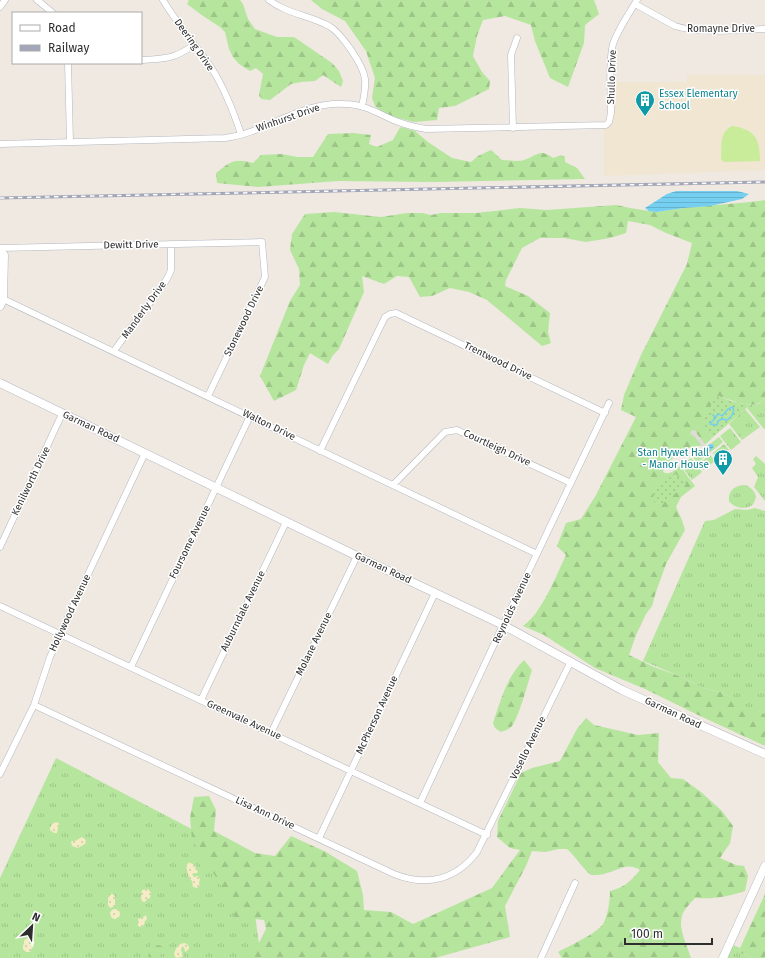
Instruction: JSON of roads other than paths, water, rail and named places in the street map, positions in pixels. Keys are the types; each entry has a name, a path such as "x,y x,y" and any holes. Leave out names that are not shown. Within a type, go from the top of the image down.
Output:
{"street":[{"path":"0,7 5,0"},
{"path":"37,0 52,12"},
{"name":"Deering Drive","path":"163,0 209,64 228,100 241,134"},
{"path":"269,0 289,12 328,25 340,34 363,71 365,87 362,106"},
{"name":"Romayne Drive","path":"636,2 682,29 700,31 765,29"},
{"name":"Shullo Drive","path":"611,113 611,56 613,44 617,34 636,2"},
{"path":"513,128 511,55 516,38"},
{"path":"142,60 165,59 184,52 194,45"},
{"path":"68,64 70,142"},
{"name":"Winhurst Drive","path":"0,144 225,138 241,134 297,113 325,105 346,104 362,106 401,124 419,128 434,129 606,125 609,122 611,113"},
{"name":"Dewitt Drive","path":"0,249 262,242"},
{"name":"Stonewood Drive","path":"208,396 265,277 262,242"},
{"name":"Manderly Drive","path":"114,351 170,274 171,244"},
{"path":"0,249 4,255 1,301"},
{"name":"Walton Drive","path":"1,301 114,351 537,554"},
{"name":"Trentwood Drive","path":"320,451 385,317 396,313 605,413"},
{"name":"Garman Road","path":"0,383 286,522 503,624 622,690 765,754"},
{"name":"Reynolds Avenue","path":"420,803 503,624 610,403"},
{"name":"Kenilworth Drive","path":"0,547 62,414"},
{"name":"Foursome Avenue","path":"131,667 250,416"},
{"name":"Courtleigh Drive","path":"393,485 445,432 457,430 571,483"},
{"name":"Hollywood Avenue","path":"0,774 34,705 50,657 60,634 145,453"},
{"name":"Auburndale Avenue","path":"201,700 286,522"},
{"name":"Molane Avenue","path":"271,733 357,556"},
{"name":"McPherson Avenue","path":"319,838 435,593"},
{"name":"Greenvale Avenue","path":"0,606 487,835"},
{"name":"Vosello Avenue","path":"487,835 561,678 571,661"},
{"name":"Lisa Ann Drive","path":"34,705 403,877 426,881 445,877 460,869 472,860 487,835"},
{"path":"723,958 765,866"},
{"path":"541,958 575,883"}],"water":[{"path":"676,191 737,191 749,194 742,199 710,206 656,212 649,211 645,208 667,194"},
{"path":"710,444 714,445 713,448 704,456 702,455 701,451"}],"waterway":[{"path":"713,415 715,417 719,414 722,416 728,409 733,407 733,413 727,420 722,419 718,421 717,425 710,424 715,419 717,415"}],"railway":[{"path":"0,198 765,182"}],"place":[{"name":"Essex Elementary School","path":"645,117"},
{"name":"Stan Hywet Hall - Manor House","path":"723,476"}]}
